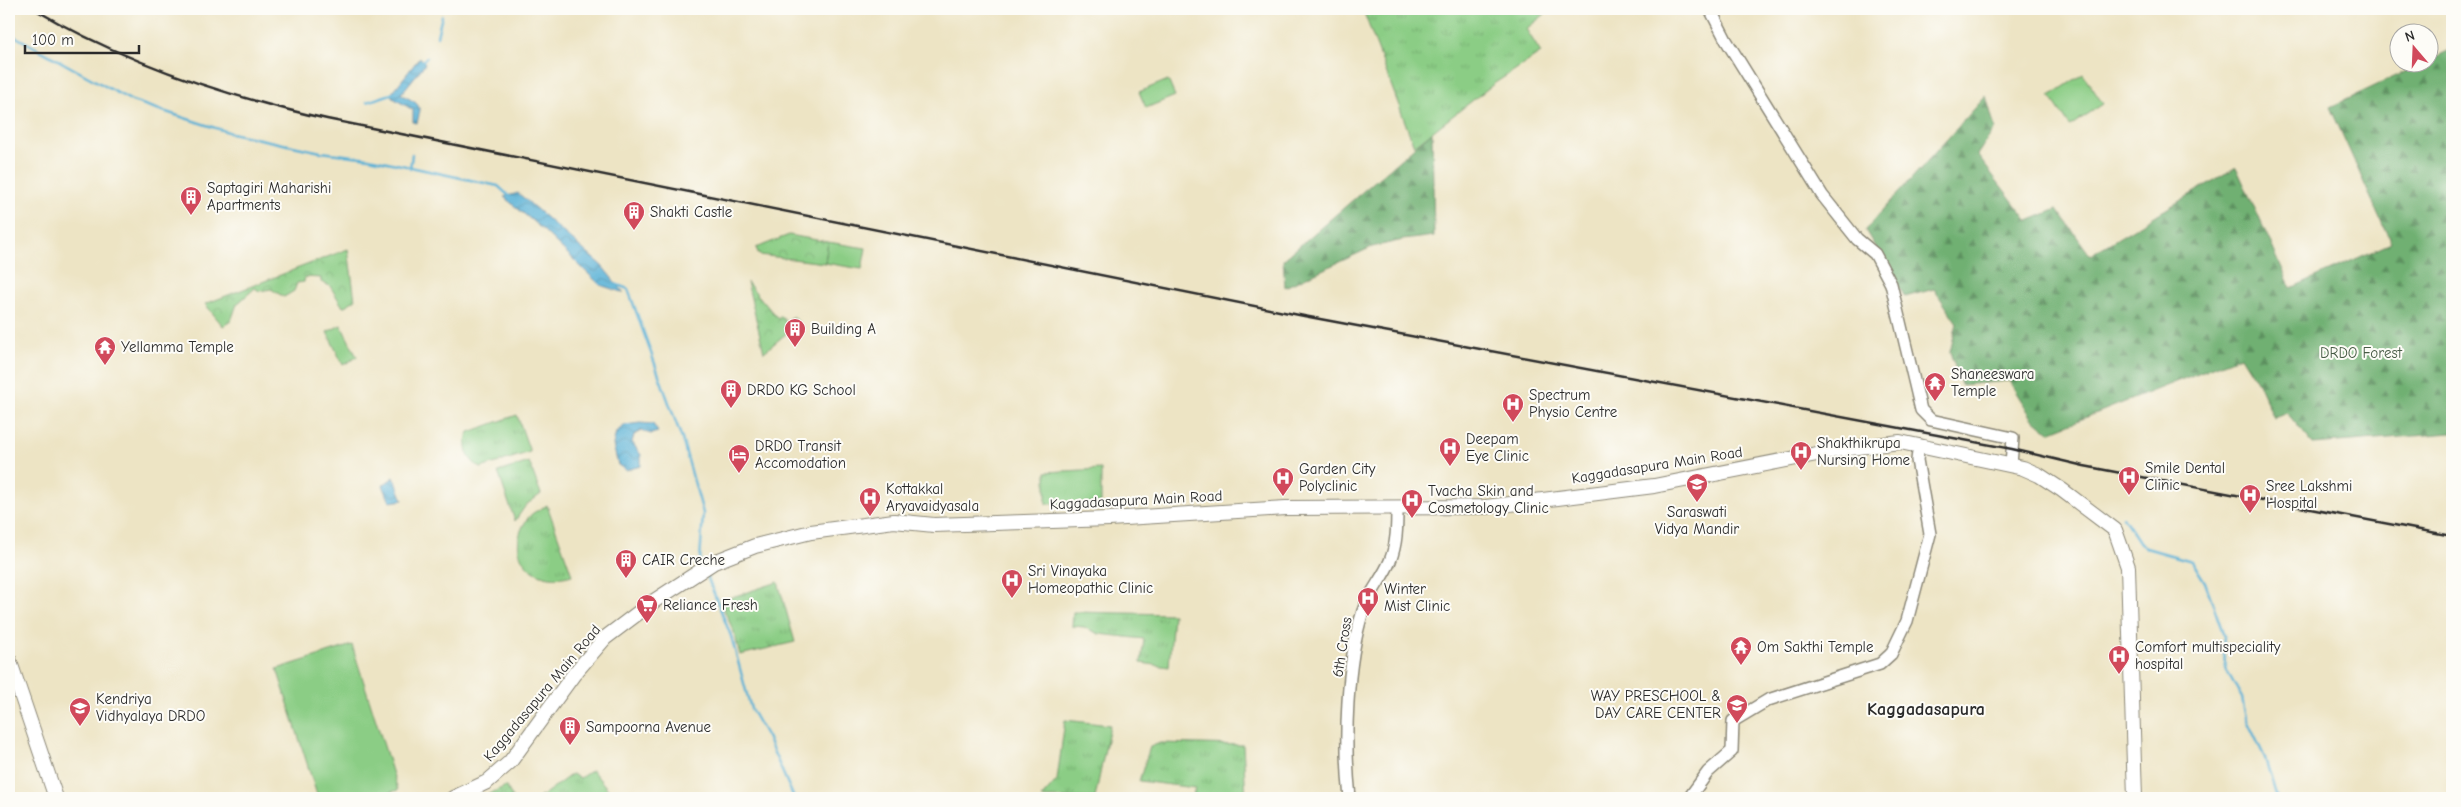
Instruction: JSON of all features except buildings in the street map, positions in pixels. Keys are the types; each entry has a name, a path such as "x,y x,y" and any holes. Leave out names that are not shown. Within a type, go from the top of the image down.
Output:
{"main road":[{"name":"Kaggadasapura Main Road","path":"452,798 487,782 510,762 574,674 605,638 681,581 714,562 755,546 811,532 894,520 934,525 1109,519 1286,508 1496,506 1654,486 1842,449 1900,442 2011,465 2039,475 2114,530 2128,567 2135,798"},
{"path":"9,659 56,798"}],"street":[{"path":"1710,9 1726,40 1784,130 1822,195 1857,239 1875,254 1891,284 1921,410 1932,420 2013,438 2011,465"},
{"path":"1688,798 1708,772 1732,751 1733,721 1768,700 1880,664 1891,654 1907,621 1930,534 1917,460 1919,445"},
{"name":"6th Cross","path":"1350,798 1348,708 1355,649 1363,611 1376,584 1390,562 1396,530 1397,508"}],"green space":[{"path":"1542,9 1545,14 1526,29 1541,53 1495,83 1414,146 1363,10"},
{"name":"DRDO Forest","path":"2452,49 2452,433 2313,444 2287,413 2274,418 2259,385 2241,356 2049,432 2032,418 2009,381 1961,385 1950,352 1957,323 1934,289 1905,297 1865,230 1986,96 1995,128 1977,155 2028,221 2057,209 2090,255 2236,167 2291,288 2391,243 2330,107 2405,72 2438,72 2438,56"},
{"path":"2083,74 2103,104 2070,126 2050,96"},
{"path":"1168,80 1175,96 1146,108 1139,92"},
{"path":"1432,132 1434,236 1372,247 1285,287 1283,260"},
{"path":"789,235 828,242 825,263 759,255 756,248"},
{"path":"828,242 866,248 862,269 825,263"},
{"path":"348,249 355,300 343,307 330,286 321,282 321,278 305,277 304,282 297,283 294,291 284,297 271,289 259,291 255,288 237,304 231,321 223,326 205,304"},
{"path":"747,282 778,319 781,316 786,322 793,316 799,323 764,352"},
{"path":"341,325 357,357 343,365 327,332"},
{"path":"517,415 530,452 481,468 476,465 467,452 466,442 469,432"},
{"path":"529,462 541,494 526,505 515,521 498,472"},
{"path":"1101,469 1101,503 1046,504 1046,472"},
{"path":"547,505 572,575 545,576 534,571 520,555 518,543 521,531 528,518 534,512"},
{"path":"778,582 795,642 740,655 734,632 720,601"},
{"path":"1073,612 1173,614 1169,667 1141,663 1144,639 1099,634 1084,627 1072,626"},
{"path":"352,645 398,790 372,798 318,798 277,669"},
{"path":"1065,720 1110,725 1095,798 1041,798 1057,780"},
{"path":"1160,743 1243,745 1246,798 1192,798 1195,788 1139,781 1150,747"},
{"path":"592,770 615,798 539,798 572,774 580,778"},
{"path":"506,786 513,798 480,798"}],"water":[{"path":"420,57 425,64 401,94 415,102 419,107 417,123 413,122 413,110 393,98 391,94"},
{"path":"518,193 602,266 624,293 600,285 543,230 504,197"},
{"path":"653,424 658,432 651,434 641,431 634,435 632,442 641,455 641,466 626,470 618,465 613,445 616,432 625,425"},
{"path":"394,477 403,500 390,502 383,485"}],"waterway":[{"path":"437,36 442,16"},
{"path":"9,33 132,101 231,133 321,152 369,158 498,186 510,197"},
{"path":"421,63 427,57"},
{"path":"367,102 394,93"},
{"path":"410,169 412,154"},
{"path":"615,284 628,289 682,439 703,513 700,561"},
{"path":"2123,517 2140,543 2146,548 2192,561 2205,582 2224,636 2223,653 2227,671 2242,698 2246,718 2265,758 2277,798"},
{"path":"707,576 731,636 751,709 767,737 794,798"}],"railway":[{"path":"34,9 104,46 176,76 251,100 327,119 1304,316 2012,449 2084,466 2452,536"}],"place":[{"name":"Saptagiri Maharishi Apartments","path":"191,216"},
{"name":"Shakti Castle","path":"634,231"},
{"name":"Building A","path":"795,348"},
{"name":"Yellamma Temple","path":"105,366"},
{"name":"Shaneeswara Temple","path":"1935,402"},
{"name":"DRDO KG School","path":"731,409"},
{"name":"Spectrum Physio Centre","path":"1513,423"},
{"name":"Deepam Eye Clinic","path":"1450,467"},
{"name":"Shakthikrupa Nursing Home","path":"1801,471"},
{"name":"DRDO Transit Accomodation","path":"739,474"},
{"name":"Smile Dental Clinic","path":"2129,496"},
{"name":"Garden City Polyclinic","path":"1283,497"},
{"name":"Saraswati Vidya Mandir","path":"1697,503"},
{"name":"Sree Lakshmi Hospital","path":"2250,514"},
{"name":"Kottakkal Aryavaidyasala","path":"870,517"},
{"name":"Tvacha Skin and Cosmetology Clinic","path":"1412,519"},
{"name":"CAIR Creche","path":"626,579"},
{"name":"Sri Vinayaka Homeopathic Clinic","path":"1012,599"},
{"name":"Winter Mist Clinic","path":"1368,617"},
{"name":"Reliance Fresh","path":"647,624"},
{"name":"Om Sakthi Temple","path":"1741,666"},
{"name":"Comfort multispeciality hospital","path":"2119,675"},
{"name":"WAY PRESCHOOL & DAY CARE CENTER","path":"1737,724"},
{"name":"Kendriya Vidhyalaya DRDO","path":"80,727"},
{"name":"Sampoorna Avenue","path":"570,746"}],"district":[{"name":"Kaggadasapura","path":"1926,709"}]}
